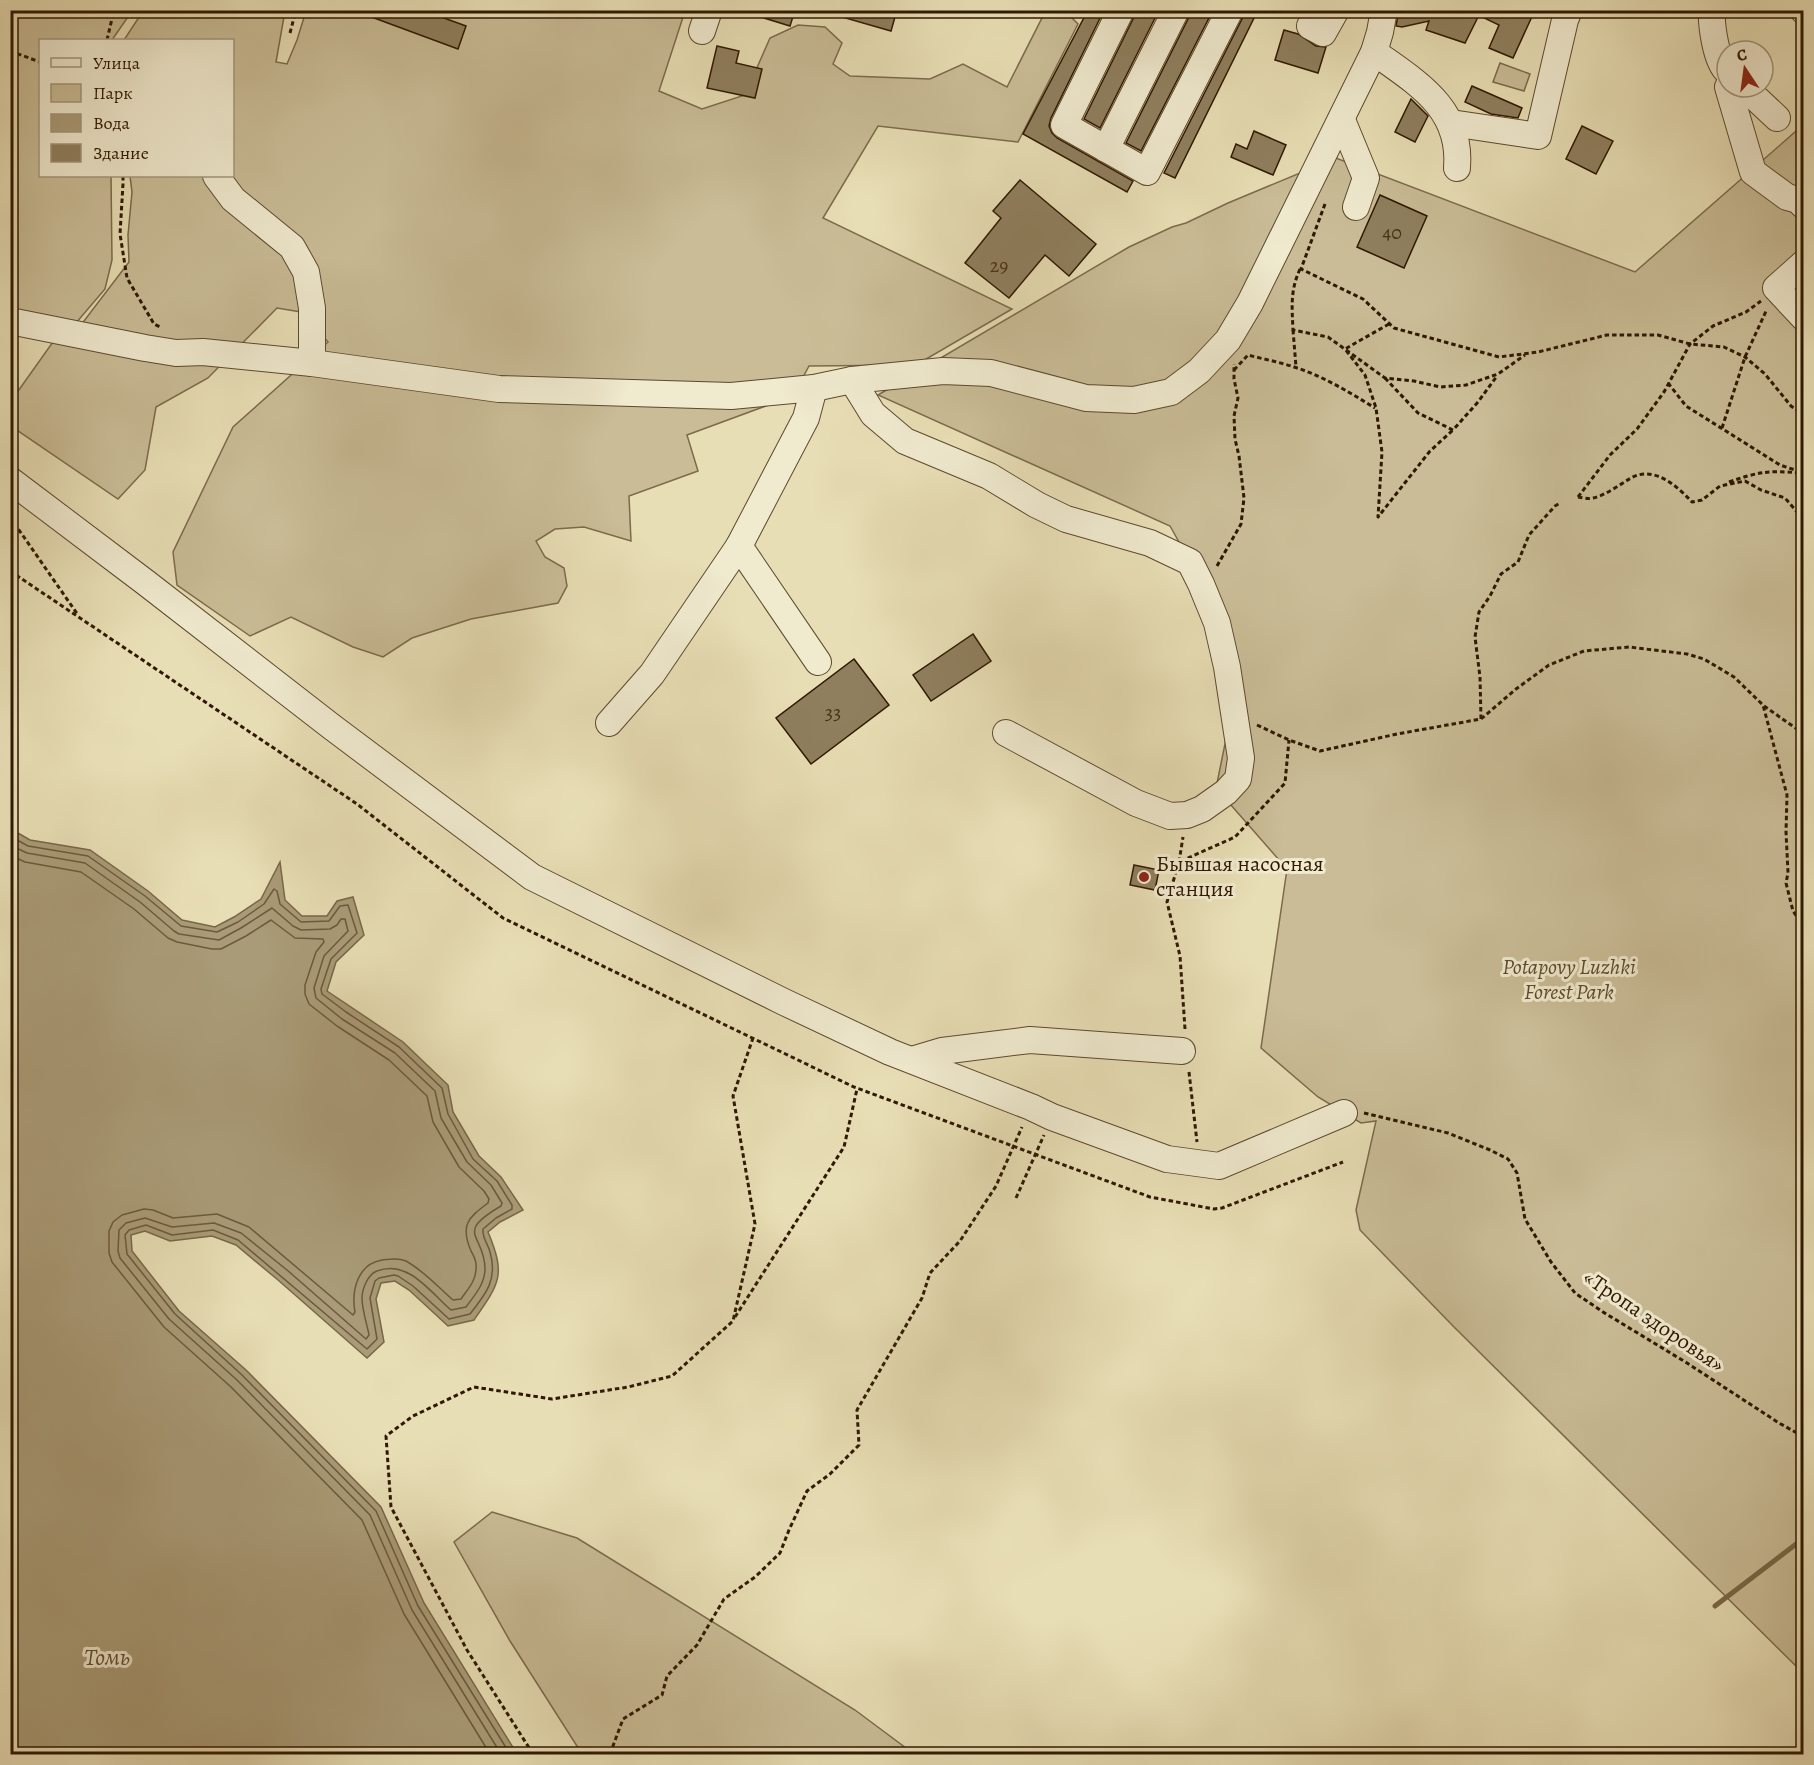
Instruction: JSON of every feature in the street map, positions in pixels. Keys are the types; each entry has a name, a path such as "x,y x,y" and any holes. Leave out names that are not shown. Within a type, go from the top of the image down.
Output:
{"street":[{"path":"1121,10 1064,125 1147,172 1230,10"},
{"path":"1106,149 1176,10"},
{"path":"1310,26 1323,33 1336,10"},
{"path":"10,321 166,351 203,352 312,363 499,389 731,396 943,371 991,373 1086,398 1134,400 1171,392 1199,371 1228,340 1250,303 1374,52 1384,10"},
{"path":"1451,123 1538,135 1564,20 1569,10"},
{"path":"1712,10 1711,21 1716,39"},
{"path":"1374,52 1425,89 1440,105 1451,123 1458,156 1457,168"},
{"path":"1732,99 1753,172 1787,197 1798,200 1803,206"},
{"path":"1757,99 1777,118"},
{"path":"1342,120 1366,178 1356,207"},
{"path":"217,177 233,199 292,247 306,272 312,308 312,363"},
{"path":"1803,263 1776,288 1803,318"},
{"path":"852,380 873,414 904,441 989,476 1037,505 1066,519 1150,543 1190,562 1201,584 1217,623 1227,667 1241,758 1238,779 1226,792 1202,809 1187,815 1170,816 1136,803 1006,733"},
{"path":"609,723 652,674 739,546 806,418 814,388"},
{"path":"10,480 532,877 794,1007 890,1052 1167,1159 1219,1166 1344,1113"},
{"path":"739,546 818,662"},
{"path":"912,1060 942,1051 1030,1040 1185,1053"}],"path":[{"path":"107,39 114,10"},
{"path":"290,33 296,10"},
{"path":"10,51 39,62"},
{"path":"123,177 120,234 127,278 154,324 164,330"},
{"path":"1296,367 1293,284 1301,269 1325,204"},
{"path":"1301,269 1363,299 1394,328 1499,357 1527,354 1606,335 1658,335 1690,344 1724,347 1745,357 1765,374 1791,406 1803,415"},
{"path":"1776,288 1746,312 1713,326 1690,344 1668,383 1637,429 1610,455 1578,497 1592,498 1616,488 1634,476 1656,474 1679,489 1692,502 1702,500 1720,486 1755,473 1776,471 1803,474"},
{"path":"1722,428 1745,357 1776,288"},
{"path":"1345,349 1389,324"},
{"path":"1293,330 1328,338 1385,378 1418,413 1453,430"},
{"path":"1201,584 1209,580 1241,524 1244,498 1235,439 1234,416 1238,398 1234,358 1228,340"},
{"path":"1345,349 1365,375 1376,408 1382,453 1378,517 1430,451 1478,402 1498,374"},
{"path":"1385,378 1440,387 1466,385 1498,374 1527,354"},
{"path":"1234,369 1248,355 1296,367 1334,384 1376,408"},
{"path":"1668,383 1686,406 1780,465 1803,474"},
{"path":"1720,486 1745,481 1761,490 1785,498 1803,520"},
{"path":"1481,719 1480,677 1475,637 1479,612 1501,574 1518,562 1529,535 1555,506 1560,504"},
{"path":"10,517 79,616"},
{"path":"1234,714 1289,740 1320,751 1481,719 1516,688 1549,665 1584,651 1629,647 1687,654 1704,659 1734,677 1763,705 1803,734"},
{"path":"1763,705 1787,795 1788,873 1786,883 1793,911 1803,927"},
{"path":"1199,1163 1185,1053 1180,956 1167,902 1179,862 1235,837 1285,783 1289,740"},
{"path":"733,1321 755,1224 733,1096 753,1038"},
{"path":"533,1755 467,1650 391,1507 386,1436 413,1416 474,1387 552,1399 628,1387 672,1376 733,1321 844,1147 857,1089"},
{"path":"1016,1198 1041,1112"},
{"path":"610,1755 623,1719 662,1695 668,1676 698,1646 724,1599 755,1577 780,1553 807,1491 830,1474 859,1445 857,1410 922,1298 930,1273 960,1241 1041,1112"},
{"name":"«Тропа здоровья»","path":"1344,1113 1360,1112 1448,1133 1508,1159 1517,1173 1525,1219 1551,1262 1575,1293 1803,1437"}],"green space":[{"path":"11,11 132,11 113,39 39,39 39,177 111,177 112,260 105,289 76,323 11,310"},
{"path":"143,11 285,11 276,62 287,64 306,11 685,11 659,91 702,109 745,95 770,38 798,25 825,27 842,43 833,64 850,76 930,79 963,64 1007,87 1043,16 1065,11 1078,24 1018,142 878,126 823,218 1012,309 916,365 809,366 793,396 687,435 698,471 629,496 631,541 584,527 555,529 536,541 545,557 564,568 567,586 558,603 471,619 412,638 383,657 353,647 291,617 250,636 177,585 173,552 233,427 328,342 301,312 277,308 208,378 156,407 145,470 118,499 11,426 11,401 55,339 81,325 129,262 128,235 132,192 130,177 234,177 234,39 125,39"},
{"path":"1500,63 1530,74 1524,91 1493,82"},
{"name":"Potapovy Luzhki Forest Park","path":"1803,125 1803,1673 1453,1326 1360,1230 1356,1210 1376,1121 1361,1123 1318,1097 1261,1048 1287,869 1216,788 1237,685 1216,608 1170,526 878,395 1129,247 1336,158 1635,272"},
{"path":"492,1512 577,1538 855,1710 914,1754 582,1754 510,1641 454,1542"}],"water":[{"name":"Томь","path":"11,829 30,840 90,850 148,891 182,920 215,927 261,899 280,862 285,900 302,916 327,916 337,901 353,897 364,935 336,962 327,991 403,1042 448,1085 453,1112 479,1156 501,1177 523,1210 500,1222 488,1232 494,1247 498,1269 495,1287 490,1297 474,1320 448,1326 409,1290 395,1281 381,1283 376,1299 384,1342 367,1358 236,1245 212,1236 170,1241 145,1231 131,1235 132,1251 179,1311 246,1370 381,1507 424,1603 517,1754 11,1754"}],"building":[{"path":"359,10 422,10 466,26 458,49 358,12"},
{"path":"751,10 795,10 790,26 751,14"},
{"path":"835,10 897,10 891,31 835,15"},
{"path":"1088,10 1104,10 1049,126 1057,138 1133,181 1127,192 1023,134"},
{"path":"1136,10 1159,10 1100,128 1084,119"},
{"path":"1191,10 1213,10 1141,151 1126,143"},
{"path":"1245,10 1258,10 1175,178 1164,173 1243,17"},
{"path":"1399,10 1455,10 1478,17 1465,43 1426,30 1429,21 1402,27 1396,26"},
{"path":"1468,10 1535,10 1513,58 1489,48 1499,25"},
{"path":"1284,30 1298,34 1316,46 1326,47 1318,73 1275,60"},
{"path":"717,46 739,51 736,63 762,69 755,98 707,88"},
{"path":"1472,86 1522,108 1518,118 1491,114 1465,102"},
{"path":"1411,99 1428,116 1415,142 1395,132"},
{"path":"1582,126 1613,141 1596,174 1566,159"},
{"path":"1254,131 1286,145 1273,175 1231,157 1236,144 1247,149"},
{"path":"1020,180 1096,244 1069,276 1045,255 1009,298 965,263 1001,218 993,211"},
{"path":"1380,195 1427,216 1404,268 1357,247"},
{"path":"973,634 991,661 931,701 913,675"},
{"path":"854,659 889,705 811,764 776,718"},
{"name":"Бывшая насосная станция","path":"1134,865 1159,870 1155,890 1130,885"}],"waterway":[{"path":"1715,1606 1804,1538"}],"place":[{"name":"Бывшая насосная станция","path":"1144,877"}]}
